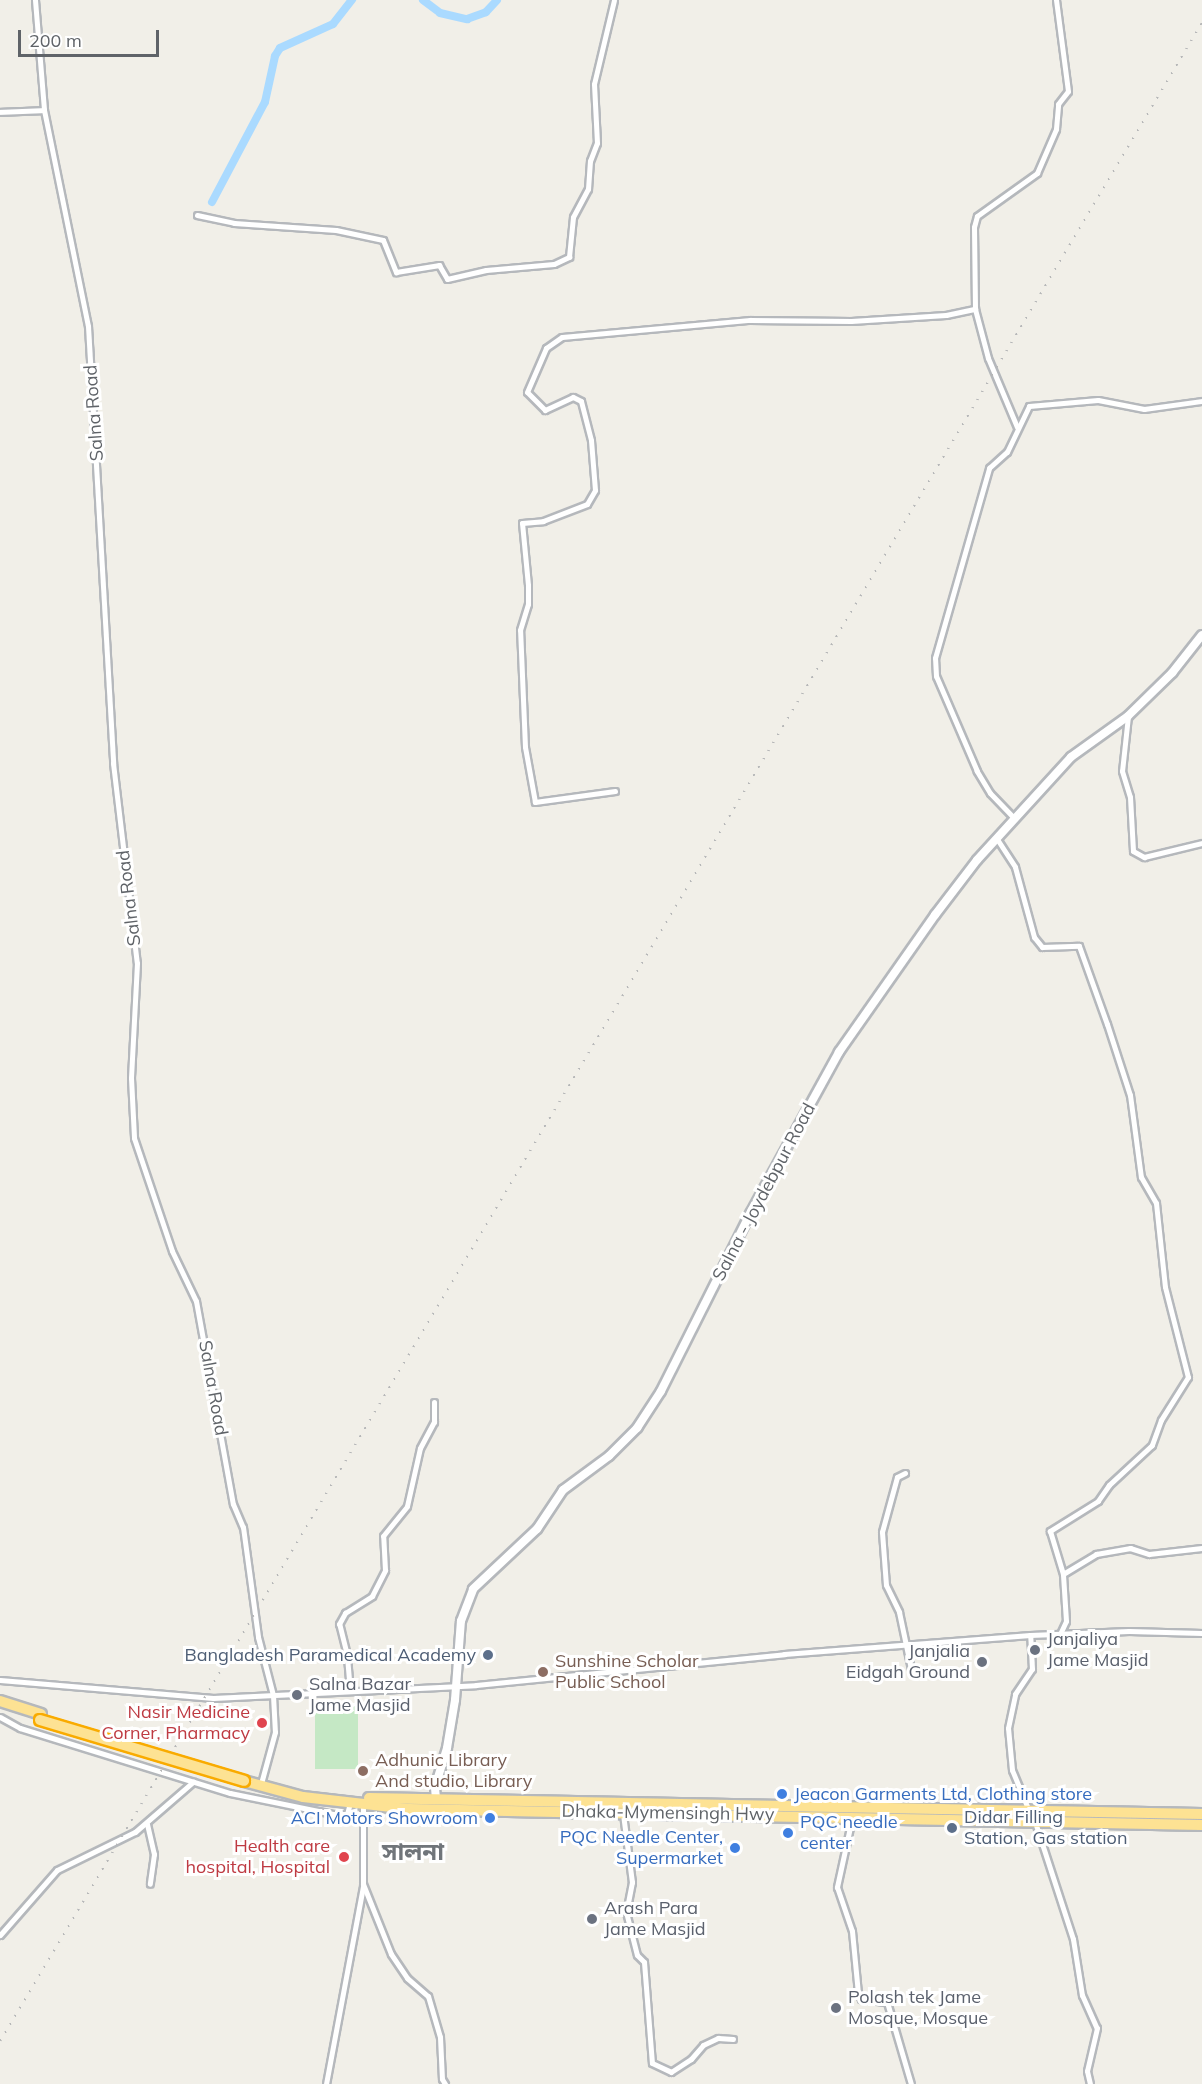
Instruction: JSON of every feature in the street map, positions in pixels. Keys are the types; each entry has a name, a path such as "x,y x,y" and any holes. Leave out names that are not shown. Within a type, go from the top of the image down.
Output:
{"highway":[{"path":"0,1701 40,1717"},
{"path":"0,1708 40,1717 245,1777"},
{"name":"Dhaka-Mymensingh Hwy","path":"245,1777 315,1793 436,1799 1202,1814"},
{"name":"Dhaka-Mymensingh Hwy","path":"245,1777 303,1797 363,1805 1202,1825"}],"main road":[{"name":"Salna - Joydebpur Road","path":"436,1799 435,1787 447,1748 457,1685 461,1621 473,1589 537,1529 563,1490 603,1461 637,1428 682,1351 750,1214 839,1052 935,915 997,839 1071,757 1128,716 1172,673 1202,635"}],"street":[{"name":"Salna Road","path":"35,0 44,110 88,326 113,763 137,963 131,1078 134,1138 172,1251 196,1301 234,1504 243,1527 258,1638 273,1695 275,1732 262,1780"},
{"path":"197,215 234,223 336,230 383,240 396,272 439,265 447,279 486,270 554,264 569,257 573,217 588,189 590,161 597,142 594,84 614,0"},
{"path":"1017,427 988,358 975,309 972,266 977,216 1037,173 1056,129 1058,104 1068,91 1056,0"},
{"path":"0,112 44,110"},
{"path":"615,791 535,802 528,768 520,685 520,630 528,595 522,523 543,521 587,504 595,490 591,440 581,401 573,397 545,410 527,392 546,348 562,337 750,320 851,321 922,317 975,309"},
{"path":"1015,819 990,793 977,771 936,676 935,658 989,468 1007,452 1029,406 1041,403 1098,400 1144,409 1202,401"},
{"path":"1128,716 1122,771 1130,797 1133,851 1144,857 1202,843"},
{"path":"997,839 1015,867 1034,938 1042,946 1079,946 1107,1024 1130,1095 1141,1177 1156,1203 1165,1287 1188,1377 1161,1420 1152,1445 1109,1485 1098,1501 1050,1531 1063,1574 1066,1621 1060,1634"},
{"path":"350,1691 347,1655 339,1624 345,1613 372,1596 385,1570 383,1536 406,1506 420,1448 434,1422 434,1402"},
{"path":"905,1473 897,1477 882,1532 886,1585 899,1612 911,1669"},
{"path":"1063,1574 1096,1554 1130,1548 1149,1554 1202,1548"},
{"path":"0,1680 213,1698 457,1685 906,1644 1030,1635 1202,1633"},
{"path":"1029,1811 1012,1770 1008,1728 1015,1694 1032,1669 1030,1635"},
{"path":"0,1717 20,1728 193,1782 324,1813 347,1814 350,1803"},
{"path":"0,1935 57,1869 112,1845 147,1824 193,1782"},
{"path":"326,2084 363,1884 363,1805"},
{"path":"623,1812 632,1882 626,1912 637,1955 644,1962 652,2063 671,2072 691,2059 703,2045 718,2038 733,2039"},
{"path":"852,1818 837,1887 852,1931 858,1993 861,1999 887,2002 911,2084"},
{"path":"1035,1822 1073,1939 1082,1995 1097,2028 1087,2071 1090,2084"},
{"path":"147,1824 154,1854 150,1884"},
{"path":"363,1884 392,1954 407,1978 429,1996 440,2037 442,2079 445,2084"}],"green space":[{"path":"315,1704 358,1704 358,1769 315,1769"}],"waterway":[{"path":"212,202 265,102 275,56 280,48 333,24 352,0"},
{"path":"423,0 440,13 467,19 486,12 497,0"}],"railway":[{"path":"0,2041 1202,22"}],"place":[{"name":"Janjaliya Jame Masjid","path":"1035,1650"},
{"name":"Bangladesh Paramedical Academy","path":"488,1655"},
{"name":"Janjalia Eidgah Ground","path":"982,1662"},
{"name":"Sunshine Scholar Public School","path":"543,1672"},
{"name":"Salna Bazar Jame Masjid","path":"297,1695"},
{"name":"Nasir Medicine Corner, Pharmacy","path":"262,1723"},
{"name":"Adhunic Library And studio, Library","path":"363,1771"},
{"name":"Jeacon Garments Ltd, Clothing store","path":"782,1794"},
{"name":"ACI Motors Showroom","path":"490,1818"},
{"name":"Didar Filling Station, Gas station","path":"952,1828"},
{"name":"PQC needle center","path":"788,1833"},
{"name":"PQC Needle Center, Supermarket","path":"735,1848"},
{"name":"Health care hospital, Hospital","path":"344,1857"},
{"name":"Arash Para Jame Masjid","path":"592,1919"},
{"name":"Polash tek Jame Mosque, Mosque","path":"836,2008"}],"district":[{"name":"সালনা","path":"413,1852"}]}
